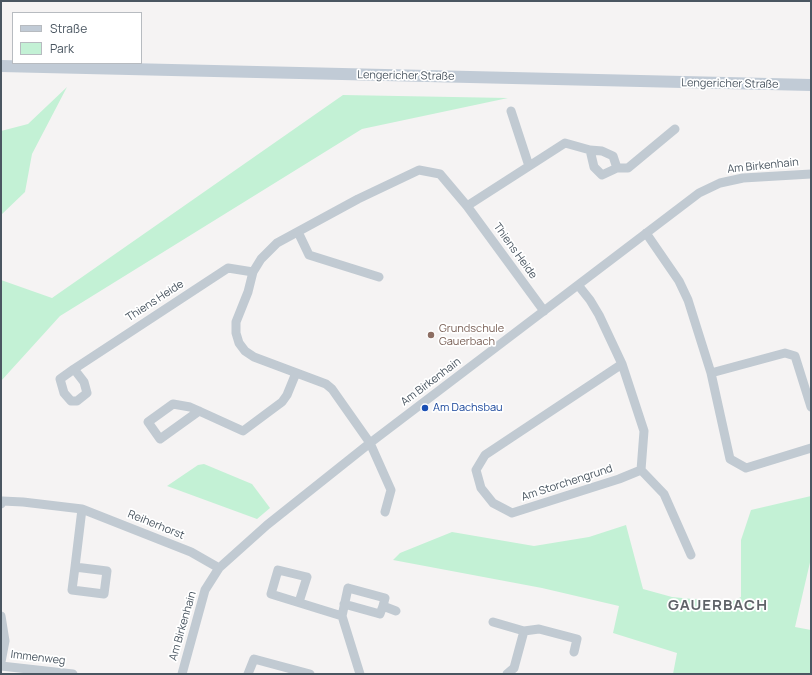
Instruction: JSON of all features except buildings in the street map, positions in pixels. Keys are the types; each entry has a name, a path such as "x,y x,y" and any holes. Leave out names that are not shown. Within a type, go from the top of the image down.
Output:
{"main road":[{"name":"Lengericher Straße","path":"1,66 811,85"}],"street":[{"path":"511,111 529,166"},
{"path":"590,150 594,166 602,176 617,168 628,168 675,129"},
{"path":"468,206 566,143 590,150 602,151 613,156 617,168"},
{"name":"Thiens Heide","path":"370,444 326,384 254,357 245,351 239,343 236,333 236,322 248,292 253,272 261,259 277,243 358,199 419,170 440,174 468,206 544,311"},
{"name":"Am Birkenhain","path":"182,674 205,590 220,568 267,525 370,444 699,193 720,184 743,178 811,174"},
{"path":"298,232 309,255 379,277"},
{"path":"646,233 679,281 685,294 711,373 730,459 746,468 811,448"},
{"name":"Thiens Heide","path":"74,369 228,268 253,272"},
{"path":"578,285 590,300 599,315 622,364 644,431 641,470 664,494 691,555"},
{"path":"711,373 785,353 795,356 811,407"},
{"name":"Am Storchengrund","path":"622,364 485,455 476,470 481,488 493,503 512,513 619,479 641,470"},
{"path":"199,411 160,440 148,422 173,404 199,411 243,431 282,402 287,395 296,373"},
{"path":"370,444 391,490 385,512"},
{"name":"Reiherhorst","path":"1,504 2,501 23,502 82,509 191,552 220,568"},
{"path":"75,567 82,509"},
{"path":"344,604 380,614 385,598 348,588 344,604 342,616 360,674"},
{"path":"300,602 342,616"},
{"path":"383,606 396,611"},
{"path":"1,616 4,623 5,641 1,662"},
{"path":"493,622 524,631 539,629 577,639 574,652"},
{"path":"507,674 514,668 524,631"},
{"path":"248,674 254,659 283,671 310,674"},
{"name":"Immenweg","path":"1,666 14,670 73,674"}],"green space":[{"path":"67,87 32,154 25,192 1,215 1,131 28,124"},
{"path":"343,95 508,98 362,129 60,316 1,381 1,280 52,298"},
{"path":"204,464 252,484 270,508 257,519 167,486 198,465"},
{"path":"811,496 811,558 795,627 811,630 811,674 673,674 677,653 613,633 619,606 542,588 393,560 400,553 452,532 534,546 589,537 626,525 643,589 672,597 703,600 717,609 741,597 741,540 751,510"}],"place":[{"name":"Grundschule Gauerbach","path":"431,335"},
{"name":"Am Dachsbau","path":"425,408"}],"district":[{"name":"GAUERBACH","path":"718,606"}]}
